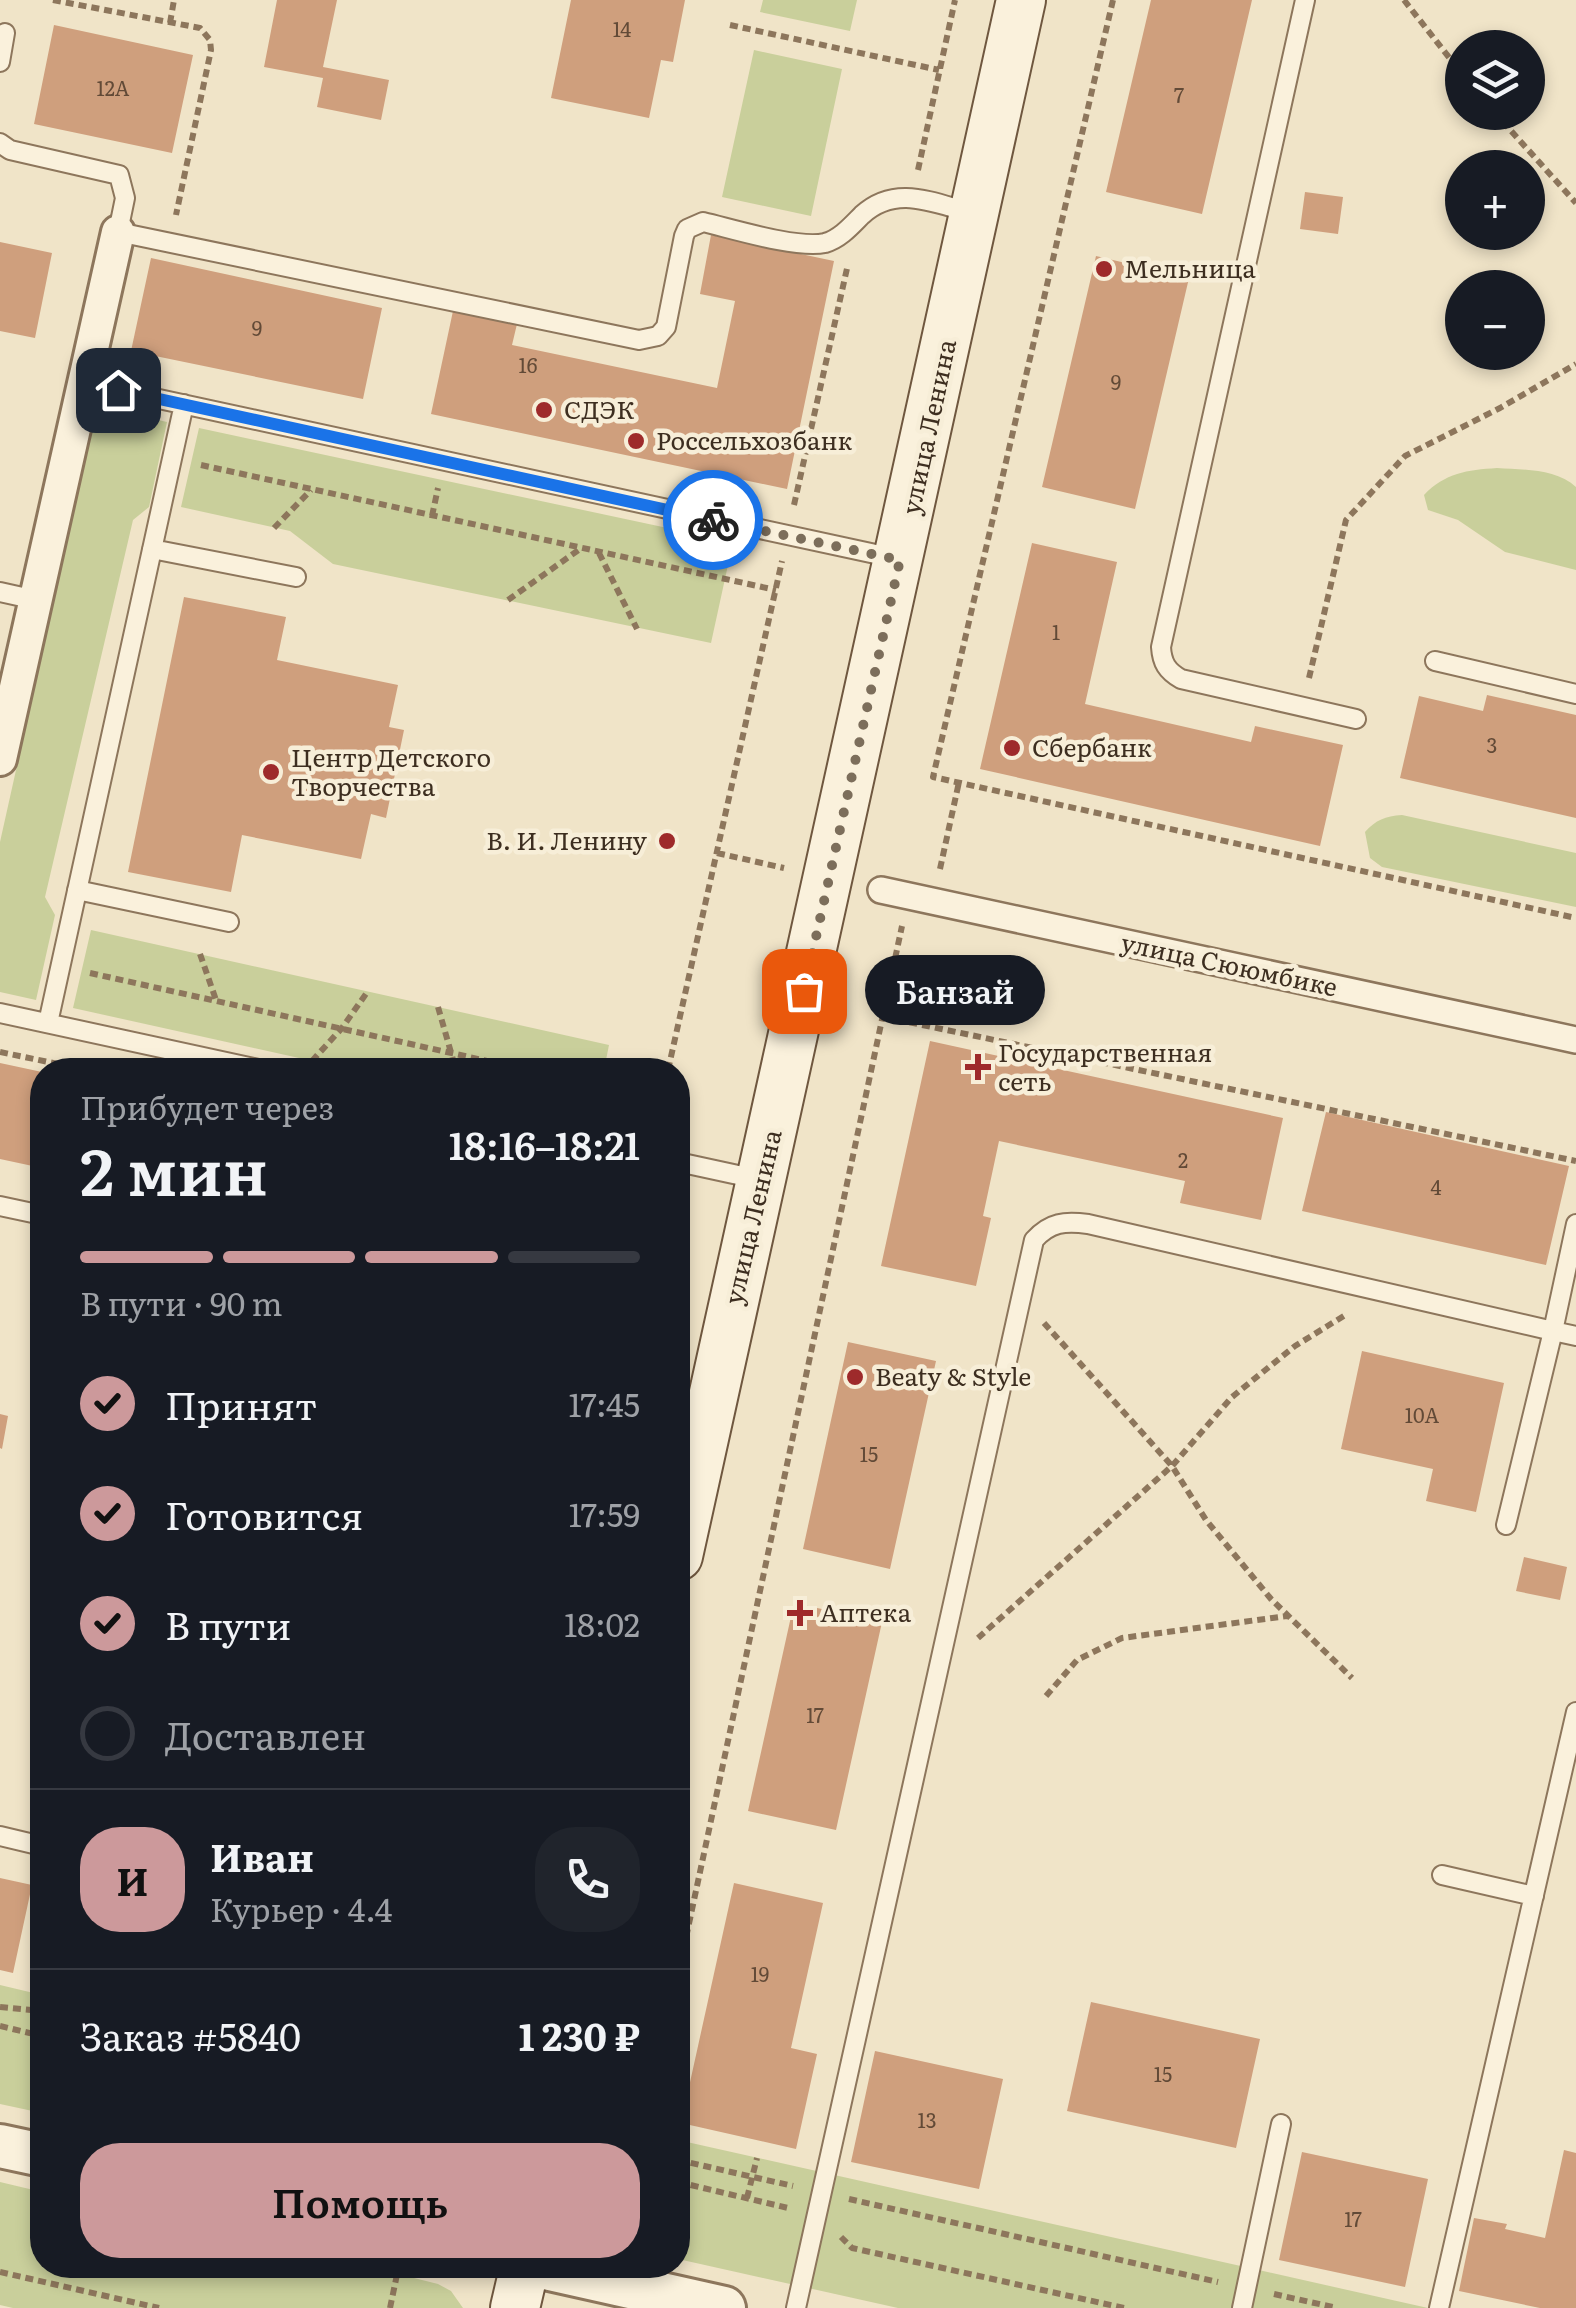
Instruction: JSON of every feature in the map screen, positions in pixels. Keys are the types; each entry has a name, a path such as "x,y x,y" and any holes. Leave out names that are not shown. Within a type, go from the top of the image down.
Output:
{"main road":[{"name":"улица Ленина","path":"690,1460 761,1180 1021,0"},
{"path":"515,2308 524,2278"}],"street":[{"path":"0,759 118,232"},
{"name":"улица Сююмбике","path":"881,890 1576,1040"},
{"path":"0,2146 30,2152"},
{"path":"587,2278 724,2308"}],"lane":[{"path":"1304,0 1161,647 1162,660 1169,672 1180,679 1356,718"},
{"path":"0,62 6,33"},
{"path":"0,143 10,150 119,175 125,198 118,232 648,340 666,327 684,236 694,224 702,222 814,244 833,240 876,202 887,198 912,198 975,214"},
{"path":"85,383 900,560"},
{"path":"48,1022 184,404"},
{"path":"152,549 296,577"},
{"path":"0,592 36,600"},
{"path":"1435,661 1576,694"},
{"path":"77,890 229,922"},
{"path":"0,1013 210,1058"},
{"path":"690,1165 761,1180"},
{"path":"0,1206 30,1212"},
{"path":"796,2308 1034,1240 1043,1230 1068,1222 1576,1336"},
{"path":"1506,1525 1576,1224"},
{"path":"1438,2308 1576,1712"},
{"path":"0,1836 30,1843"},
{"path":"1442,1875 1534,1896"},
{"path":"1242,2308 1282,2124"}],"path":[{"path":"54,0 200,28 210,40 170,242"},
{"path":"170,22 174,0"},
{"path":"912,198 955,0"},
{"path":"1112,0 933,776 1576,918"},
{"path":"1404,0 1445,52"},
{"path":"730,26 939,70"},
{"path":"1510,130 1576,204"},
{"path":"671,1058 859,218"},
{"path":"1302,706 1346,520 1404,456 1576,364"},
{"path":"196,464 776,590"},
{"path":"432,516 440,480"},
{"path":"274,528 312,489"},
{"path":"508,600 582,549"},
{"path":"599,552 637,628"},
{"path":"690,1920 884,1018 959,782"},
{"path":"717,854 785,869"},
{"path":"200,954 216,1001"},
{"path":"60,967 474,1058"},
{"path":"315,1058 368,991"},
{"path":"438,1007 453,1058"},
{"path":"884,1018 1576,1162"},
{"path":"0,1052 30,1058"},
{"path":"970,1644 1172,1466 1232,1397 1295,1346 1382,1292"},
{"path":"1021,1296 1172,1466 1206,1520 1288,1616 1352,1678"},
{"path":"1046,1696 1077,1660 1122,1638 1288,1616"},
{"path":"0,2006 30,2010"},
{"path":"0,2026 30,2033"},
{"path":"747,2198 757,2158"},
{"path":"690,2163 1336,2308"},
{"path":"690,2185 818,2215 852,2248 1124,2308"},
{"path":"0,2272 160,2308"},
{"path":"390,2308 397,2278"}],"green space":[{"path":"763,0 857,0 850,31 760,12"},
{"path":"754,50 842,69 811,216 722,197"},
{"path":"97,406 167,422 149,507 133,520 45,897 55,915 36,1000 0,992 0,842"},
{"path":"199,428 733,542 711,643 333,564 290,531 181,507"},
{"path":"1497,468 1549,473 1576,487 1576,570 1505,552 1458,520 1428,510 1424,495 1448,477"},
{"path":"1402,815 1576,853 1576,907 1382,867 1370,858 1365,832 1381,819"},
{"path":"91,930 609,1045 606,1058 299,1058 73,1008"},
{"path":"0,1985 30,1992 30,2110 0,2104"},
{"path":"690,2143 1428,2308 898,2308 690,2262"},
{"path":"0,2182 30,2189 30,2278 414,2278 451,2291 463,2308 13,2308 0,2305"}],"building":[{"path":"277,0 337,0 323,67 389,80 381,120 317,107 323,78 264,67"},
{"path":"571,0 685,0 673,62 661,60 649,118 551,98"},
{"path":"1151,0 1252,0 1202,214 1106,192"},
{"path":"54,25 193,55 172,153 34,124"},
{"path":"1305,192 1343,197 1338,234 1300,229"},
{"path":"711,235 834,261 787,489 431,414 453,311 517,324 512,345 717,388 735,301 700,294"},
{"path":"0,242 52,253 35,338 0,331"},
{"path":"1096,256 1189,278 1135,509 1042,487"},
{"path":"151,258 382,308 363,399 131,351"},
{"path":"1032,543 1117,562 1085,704 1251,742 1255,726 1343,745 1320,846 980,769"},
{"name":"Центр Детского Творчества","path":"184,597 286,617 277,660 398,685 389,727 404,730 386,818 371,814 361,859 242,835 231,892 128,872"},
{"path":"1487,695 1576,715 1576,818 1400,778 1419,696 1483,711"},
{"path":"930,1041 1283,1118 1261,1220 1180,1203 1185,1181 999,1141 983,1216 991,1218 976,1286 881,1266"},
{"path":"0,1063 30,1069 30,1165 0,1159"},
{"path":"1326,1112 1569,1166 1546,1265 1302,1211"},
{"path":"848,1342 936,1361 890,1569 803,1549"},
{"path":"1362,1351 1504,1383 1476,1512 1426,1501 1433,1469 1341,1449"},
{"path":"0,1414 8,1416 2,1449 0,1448"},
{"path":"1524,1557 1567,1567 1560,1600 1516,1591"},
{"path":"794,1603 882,1622 836,1830 748,1811"},
{"path":"0,1878 30,1885 30,1894 13,1973 0,1970"},
{"path":"734,1883 823,1903 791,2048 817,2054 796,2149 690,2125 690,2082"},
{"path":"1091,2002 1260,2039 1236,2148 1067,2111"},
{"path":"875,2051 1003,2079 979,2189 851,2162"},
{"path":"1564,2150 1576,2153 1576,2308 1540,2308 1459,2291 1474,2218 1507,2224 1505,2229 1545,2238"},
{"path":"1302,2152 1428,2179 1405,2287 1279,2260"}],"way so far":[{"path":"713,520 900,560 804,991"}],"place":[{"name":"Мельница","path":"1104,269"},
{"name":"СДЭК","path":"544,410"},
{"name":"Россельхозбанк","path":"636,441"},
{"name":"Сбербанк","path":"1012,748"},
{"name":"Центр Детского Творчества","path":"271,772"},
{"name":"В. И. Ленину","path":"667,841"},
{"name":"Банзай","path":"804,991"},
{"name":"Государственная сеть","path":"978,1067"},
{"name":"Beaty & Style","path":"855,1377"},
{"name":"Аптека","path":"800,1613"}],"route":[{"path":"118,390 713,520"}]}
